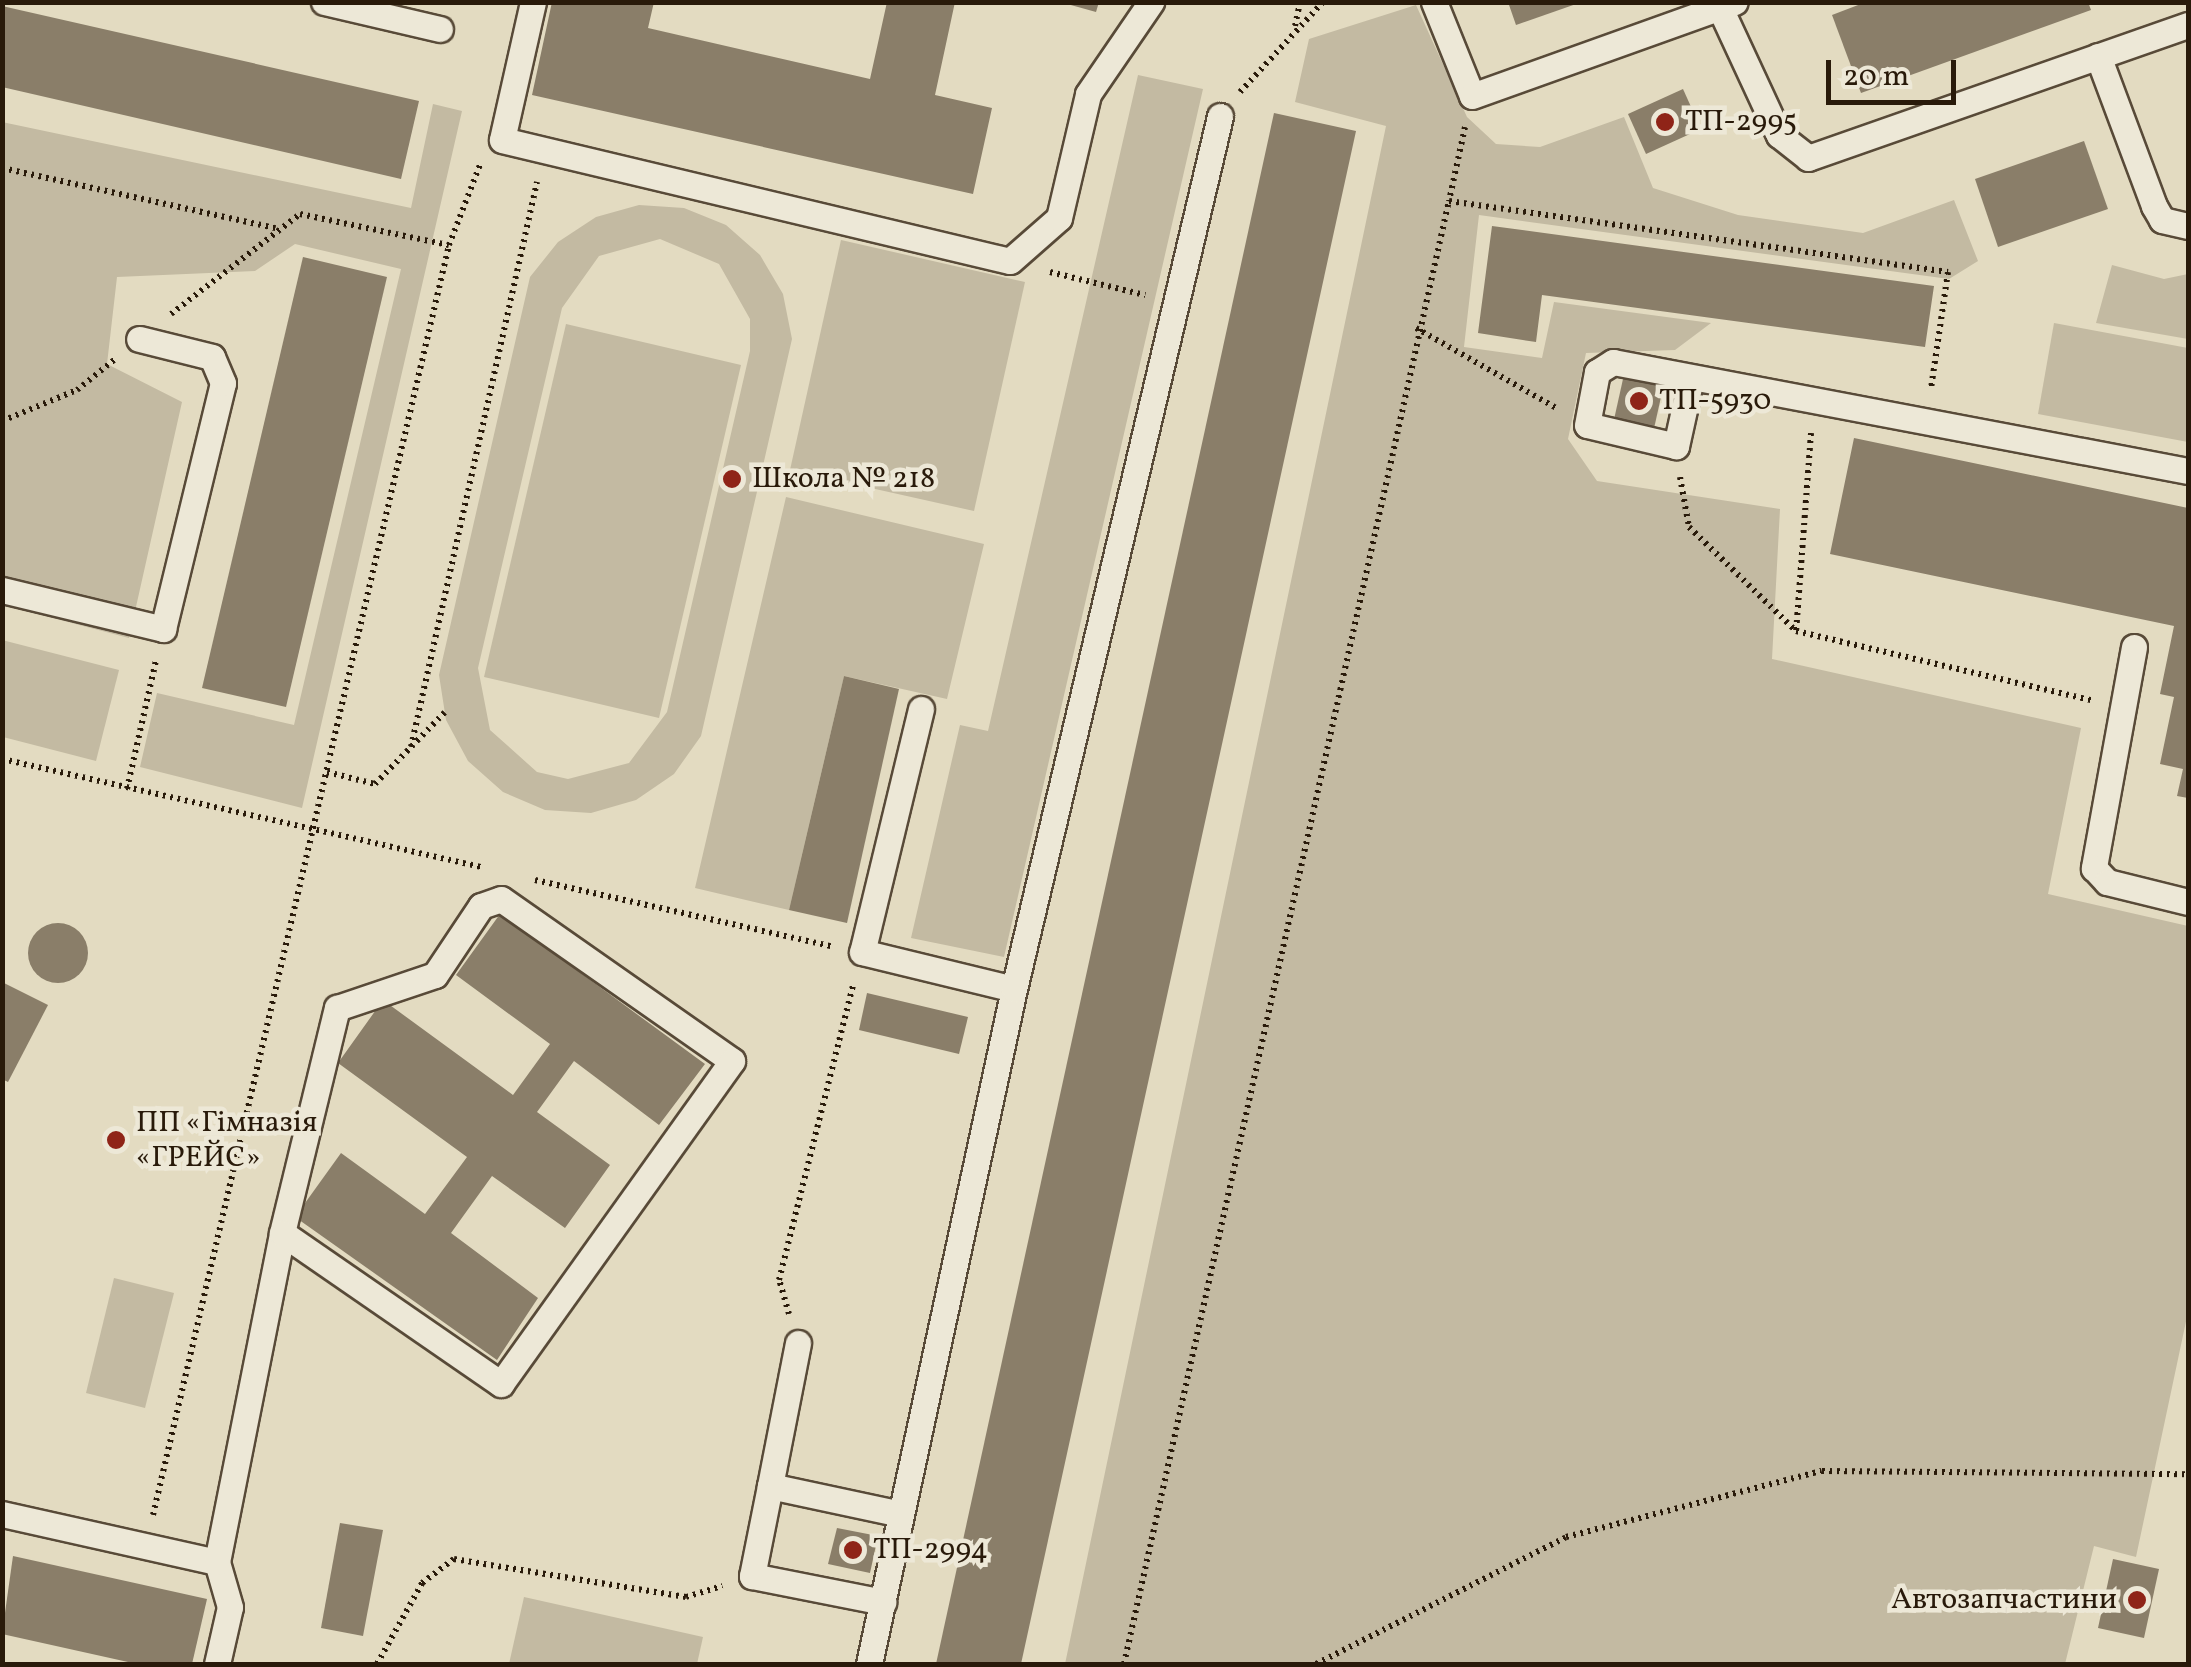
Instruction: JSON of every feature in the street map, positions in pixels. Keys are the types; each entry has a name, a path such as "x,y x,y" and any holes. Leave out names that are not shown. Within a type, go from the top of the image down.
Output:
{"lane":[{"path":"324,2 440,29"},
{"path":"533,2 502,140 1010,261 1059,218 1088,94 1151,2"},
{"path":"1434,2 1472,96 1728,5 1779,136 1808,158 2188,25"},
{"path":"2098,56 2154,206 2162,220 2188,226"},
{"path":"869,1664 1014,989 1220,116"},
{"path":"2,590 163,629 223,383 212,357 139,339"},
{"path":"1692,378 1676,446 1587,425 1607,362 2188,471"},
{"path":"2134,648 2094,868 2108,882 2188,902"},
{"path":"920,709 862,952 1014,989"},
{"path":"216,1664 230,1608 218,1562 282,1233 337,1008 435,975 481,906 518,904 732,1062 501,1384 282,1233"},
{"path":"798,1343 752,1576 883,1602"},
{"path":"770,1486 901,1514"},
{"path":"2,1514 218,1562"}],"path":[{"path":"1294,27 1300,2"},
{"path":"1220,116 1294,27 1324,2"},
{"path":"1124,1664 1416,328 1472,96"},
{"path":"146,1546 449,244 482,158 502,140"},
{"path":"411,747 544,150"},
{"path":"2,168 276,228"},
{"path":"1449,201 1948,272 1926,424"},
{"path":"2,421 76,390 276,228 300,214 449,244"},
{"path":"1010,261 1174,302"},
{"path":"1416,328 1587,425"},
{"path":"1796,631 1813,402"},
{"path":"1676,446 1689,527 1796,631 2122,708"},
{"path":"127,788 163,629"},
{"path":"327,772 375,784 445,712"},
{"path":"2,759 502,872"},
{"path":"521,877 862,952 779,1280 798,1343"},
{"path":"1316,1664 1566,1537 1822,1471 2188,1474"},
{"path":"377,1664 422,1584 454,1559 686,1598 752,1576"}],"shaded area":[{"path":"1416,5 1467,117 1496,144 1540,147 1624,117 1653,188 1738,215 1863,233 1954,200 1978,261 1949,279 1479,215 1464,347 1542,358 1554,302 1711,323 1675,350 1586,353 1568,439 1597,481 1780,509 1772,659 2081,728 2048,894 2188,926 2188,1312 2136,1557 2094,1546 2065,1664 1065,1664 1386,126 1295,102 1309,39"},
{"path":"1138,75 1203,89 1004,957 911,938 960,725 988,731"},
{"path":"433,104 462,111 302,808 140,767 157,693 294,725 401,269 295,244 255,271 117,277 107,364 182,402 129,638 3,605 2,122 411,208"},
{"path":"639,205 684,208 726,225 760,255 783,294 792,339 701,736 674,774 636,800 591,813 545,810 503,792 468,761 446,720 439,675 530,277 558,242 596,217","holes":["660,239 719,264 750,319 750,351 667,712 629,763 568,779 537,772 490,730 478,668 562,308 599,256"]},
{"path":"841,240 1025,282 974,511 790,470"},
{"path":"2112,265 2164,279 2188,274 2188,339 2096,323"},
{"path":"2054,323 2188,348 2188,442 2038,414"},
{"path":"566,324 741,365 659,718 484,677"},
{"path":"786,497 984,544 947,699 844,676 789,910 695,888"},
{"path":"2,640 119,670 96,761 3,737"},
{"path":"114,1278 174,1293 145,1408 86,1393"},
{"path":"524,1597 703,1637 697,1664 509,1664"}],"building":[{"path":"552,2 654,2 648,28 870,79 887,2 955,2 935,95 992,108 973,194 532,95"},
{"path":"1060,2 1099,2 1096,12"},
{"path":"1508,2 1578,2 1579,3 1516,25"},
{"path":"1866,2 2088,2 2091,10 1861,93 1832,15"},
{"path":"2,6 419,101 401,179 2,87"},
{"name":"ТП-2995","path":"1683,89 1701,129 1646,154 1628,114"},
{"path":"1274,113 1356,131 1021,1664 936,1664"},
{"path":"2084,141 2108,209 1998,247 1975,179"},
{"path":"1492,226 1934,286 1925,347 1542,295 1536,342 1478,333"},
{"path":"303,257 387,277 286,707 202,688"},
{"name":"ТП-5930","path":"1625,370 1665,379 1653,433 1613,424"},
{"path":"1854,438 2188,508 2188,798 2177,796 2183,769 2160,764 2174,697 2160,694 2174,626 1830,554"},
{"path":"844,676 899,689 847,923 789,910"},
{"path":"500,914 705,1064 659,1125 574,1061 537,1112 610,1165 565,1228 492,1176 451,1233 538,1298 497,1360 295,1217 341,1153 425,1214 467,1157 338,1063 383,1000 513,1095 550,1044 456,975"},
{"path":"58,923 79,932 88,953 79,974 58,983 37,974 28,953 37,932"},
{"path":"2,982 48,1005 8,1082 2,1079"},
{"path":"867,993 968,1017 959,1054 859,1030"},
{"path":"340,1523 383,1530 363,1636 321,1628"},
{"name":"ТП-2994","path":"837,1528 878,1536 870,1573 828,1564"},
{"path":"13,1556 207,1599 192,1664 137,1664 2,1634"},
{"path":"2113,1559 2159,1569 2144,1638 2098,1628"}],"place":[{"name":"ТП-2995","path":"1665,122"},
{"name":"ТП-5930","path":"1639,401"},
{"name":"Школа № 218","path":"732,479"},
{"name":"ПП «Гімназія «ГРЕЙС»","path":"116,1140"},
{"name":"ТП-2994","path":"853,1550"},
{"name":"Автозапчастини","path":"2137,1600"}]}
